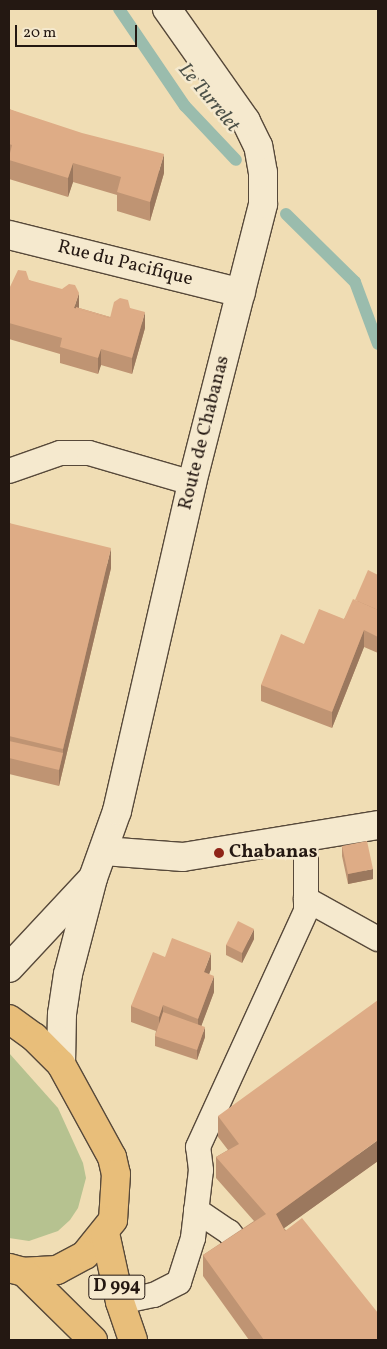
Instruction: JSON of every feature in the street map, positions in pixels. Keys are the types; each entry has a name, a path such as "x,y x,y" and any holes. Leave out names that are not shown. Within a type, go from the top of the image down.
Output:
{"main road":[{"path":"9,1020 34,1037 60,1064 112,1157 116,1199 113,1220 105,1233 85,1255 58,1270 16,1270"},
{"name":"D 994","path":"105,1233 120,1302 133,1340"},
{"name":"D 994","path":"16,1270 93,1340"}],"street":[{"name":"Route de Chabanas","path":"60,1064 62,1014 68,974 93,878 117,811 192,483 263,204 264,172 258,146 246,121 167,9"},
{"name":"Rue du Pacifique","path":"9,235 241,293"},
{"path":"104,851 183,857 378,825"},
{"name":"Route de Chabanas","path":"9,968 93,878"}],"lane":[{"path":"9,471 60,453 89,453 192,483"},
{"path":"120,1302 154,1295 179,1282 193,1238 201,1170 198,1148 306,911 306,838"},
{"path":"306,899 378,939"},
{"path":"196,1210 229,1232 240,1246"}],"green space":[{"path":"9,1053 58,1108 83,1163 86,1178 78,1208 70,1220 58,1231 29,1241 9,1238"}],"building":[{"path":"9,109 82,133 164,154 150,202 117,192 121,177 73,163 68,178 9,160 12,145 9,144"},
{"path":"18,270 26,271 29,280 62,289 69,284 75,285 79,293 74,308 110,318 114,302 120,298 128,300 130,308 145,312 132,358 101,349 98,358 60,347 62,338 9,323 9,289"},
{"path":"76,307 110,317 110,318 76,309"},
{"path":"9,523 111,548 63,749 9,736"},
{"path":"368,570 378,575 378,610 355,600"},
{"path":"353,599 378,610 378,637 364,630 332,712 261,685 281,634 304,644 319,609 344,619"},
{"path":"9,741 63,753 59,770 9,758"},
{"path":"367,841 373,869 348,874 342,846"},
{"path":"238,921 254,929 242,953 226,945"},
{"path":"172,938 211,953 204,972 214,976 198,1019 163,1005 159,1017 131,1006 153,952 165,957"},
{"path":"378,1000 378,1140 276,1214 285,1231 302,1218 378,1313 378,1340 264,1340 203,1255 266,1214 216,1157 239,1144 218,1116"},
{"path":"163,1012 205,1027 197,1050 155,1036"}],"waterway":[{"name":"Le Turrelet","path":"119,9 185,106 236,160"},
{"name":"Le Turrelet","path":"286,214 355,282 378,344"}],"place":[{"name":"Chabanas","path":"219,853"}]}
